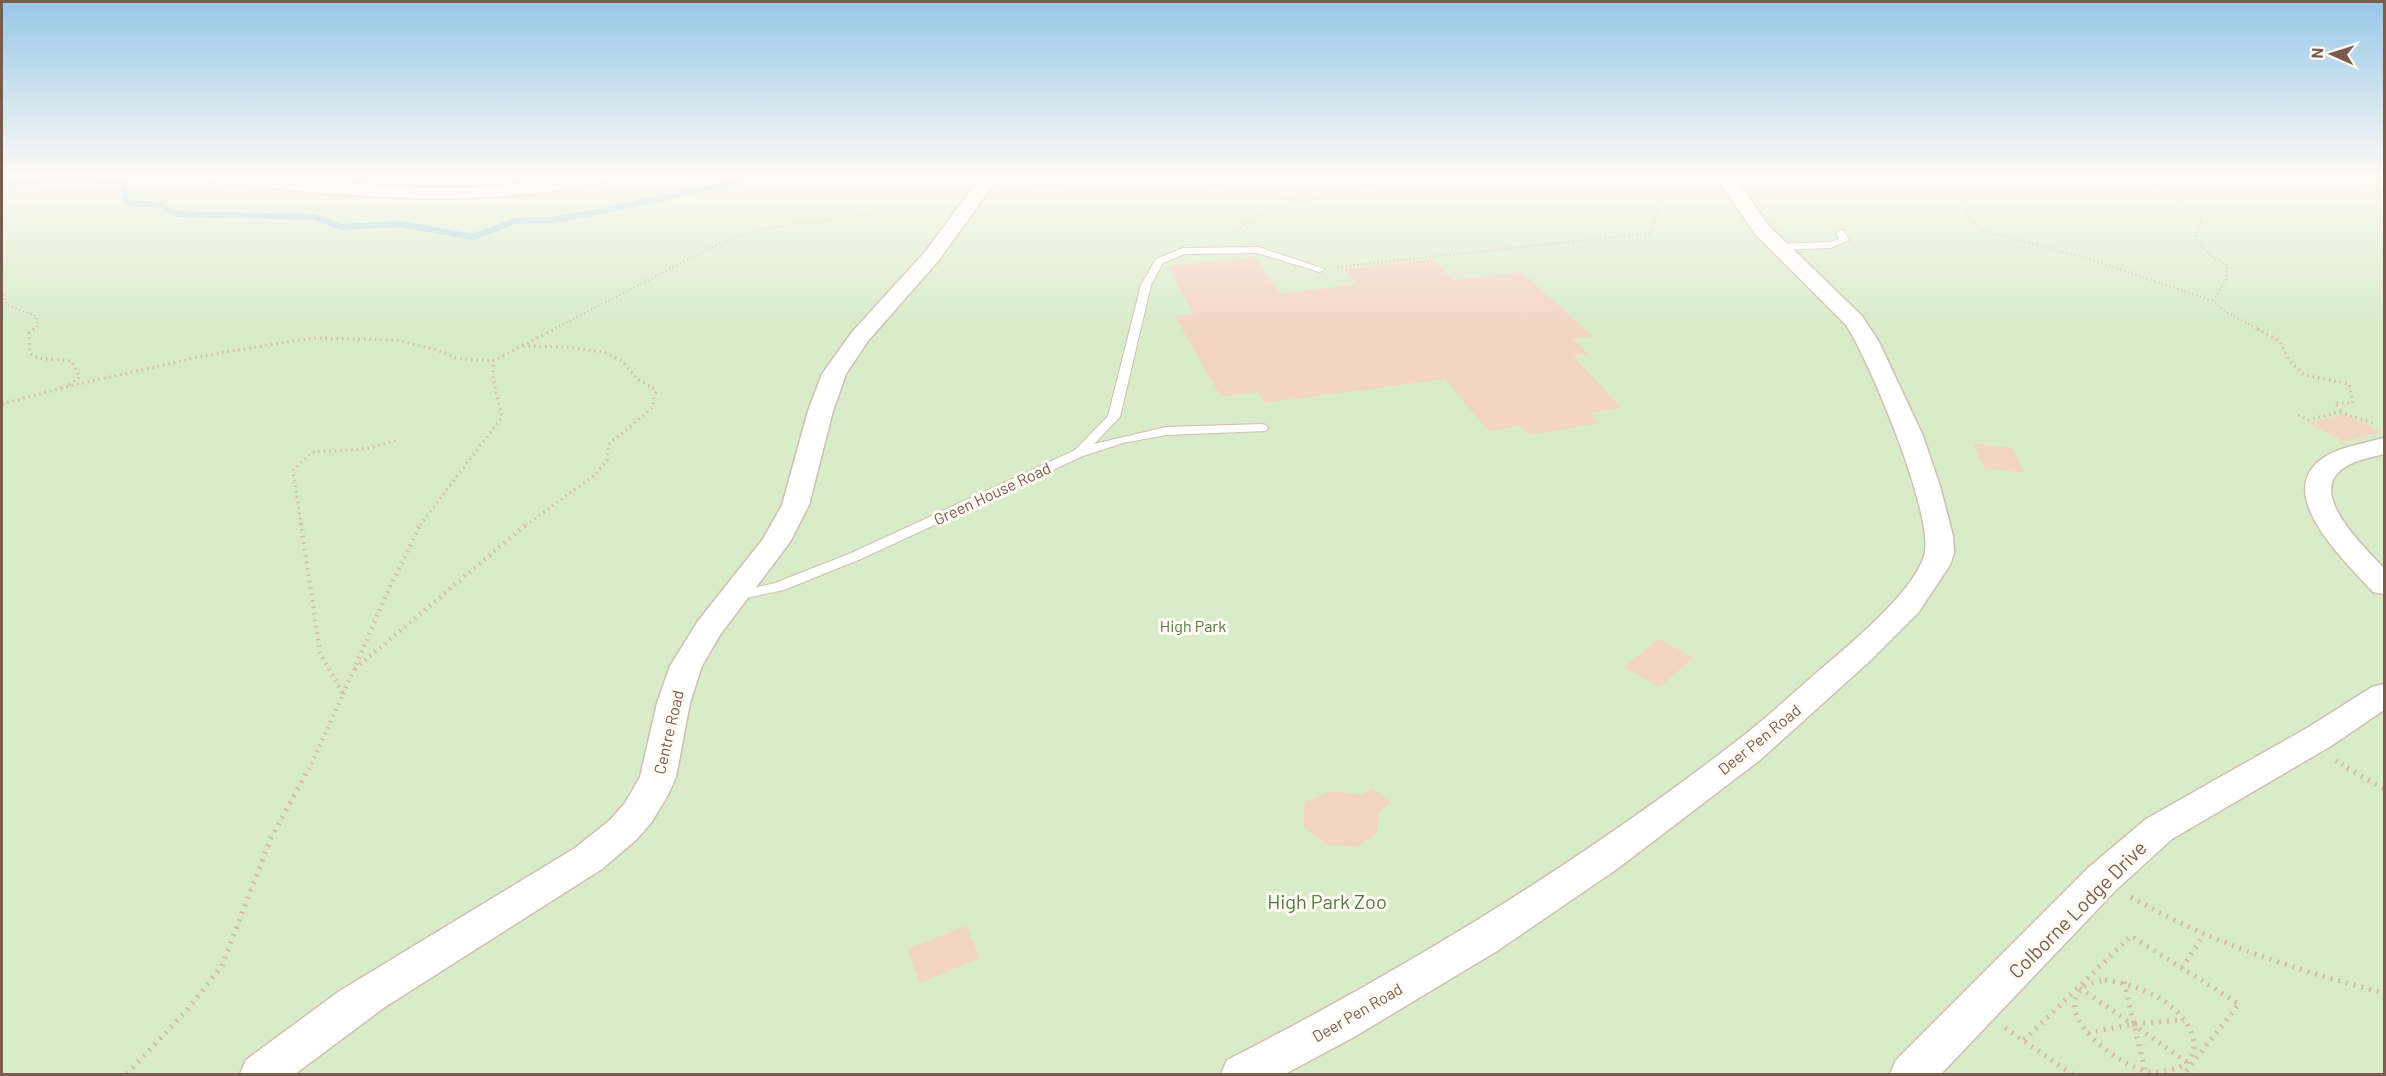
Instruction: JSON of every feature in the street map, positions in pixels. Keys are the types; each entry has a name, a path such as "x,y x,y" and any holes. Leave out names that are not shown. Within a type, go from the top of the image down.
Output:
{"street":[{"name":"Centre Road","path":"262,1074 352,1006 583,863 622,830 639,812 654,788 666,754 673,702 683,670 695,647 780,535 793,512 801,492 816,423 836,372 868,327 913,280 953,225"},
{"name":"Deer Pen Road","path":"1243,1074 1339,1024 1483,939 1613,851 1748,751 1860,654 1907,606 1935,565 1940,553 1939,536 1927,486 1910,436 1868,342 1854,321 1759,225"},
{"path":"2385,446 2336,462 2327,469 2317,484 2317,494 2324,516 2336,534 2385,585"},
{"name":"Colborne Lodge Drive","path":"1912,1074 2102,879 2159,829 2319,737 2385,695"}],"lane":[{"path":"1779,247 1831,245 1844,240 1841,233"},
{"path":"1079,453 1114,417 1146,285 1159,261 1183,251 1258,250 1320,269"},
{"name":"Green House Road","path":"731,597 779,587 856,556 1079,453 1121,440 1166,430 1262,428"}],"path":[{"path":"2,404 61,388 208,355 312,338 396,340 437,350 455,358 493,361 716,245 761,229 783,225"},
{"path":"1201,250 1244,225"},
{"path":"1320,269 1650,233 1653,225"},
{"path":"1974,225 1993,234 2088,257 2175,290 2213,301 2226,312 2280,341 2288,359 2304,375 2349,384 2353,403 2335,403 2342,412"},
{"path":"2200,225 2194,238 2210,255 2228,266 2226,280 2213,301"},
{"path":"2,291 7,305 36,316 36,326 29,333 27,346 32,355 39,359 69,360 73,363 80,377 61,388"},
{"path":"353,670 501,545 596,474 607,460 609,444 652,408 656,390 636,378 623,363 604,352 567,347 522,346"},
{"path":"127,1074 187,1010 222,966 270,840 300,788 420,525 502,417 493,379 493,361"},
{"path":"2298,415 2308,420 2342,412 2385,427"},
{"path":"343,694 320,653 293,470 312,452 365,449 396,441"},
{"path":"2329,757 2385,789"},
{"path":"2125,894 2203,936 2326,979 2385,993"},
{"path":"2024,1040 2131,936 2239,1004 2184,1074"},
{"path":"2181,968 2203,936"},
{"path":"2105,980 2124,982 2146,990 2167,1004 2184,1020 2194,1037 2197,1053 2191,1065 2180,1072 2164,1074 2145,1071 2123,1062 2104,1049 2087,1034 2077,1017 2074,1001 2080,988 2090,982 2105,980"},
{"path":"2124,982 2145,1071"},
{"path":"2080,988 2191,1065"},
{"path":"2087,1034 2134,1024 2184,1020"},
{"path":"1997,1022 2072,1074"}],"green space":[{"name":"High Park","path":"2,225 2384,225 2384,1074 2,1074"}],"building":[{"path":"1255,257 1281,294 1357,284 1344,269 1434,259 1453,280 1521,272 1593,336 1572,339 1589,354 1573,356 1622,408 1589,413 1600,423 1528,435 1521,426 1488,431 1445,379 1265,403 1258,392 1221,397 1175,316 1194,314 1168,266"},
{"path":"2343,414 2381,432 2345,442 2307,423"},
{"path":"1973,443 2012,448 2025,473 1984,468"},
{"path":"1659,639 1694,658 1659,687 1624,667"},
{"path":"1373,788 1391,803 1379,812 1377,834 1356,847 1325,844 1303,826 1305,802 1332,791 1361,795"},
{"path":"966,926 980,958 920,983 907,949"}],"waterway":[{"path":"336,225 376,225"},
{"path":"407,225 473,237 504,225"}],"park label":[{"name":"High Park Zoo","path":"1327,901"}]}
